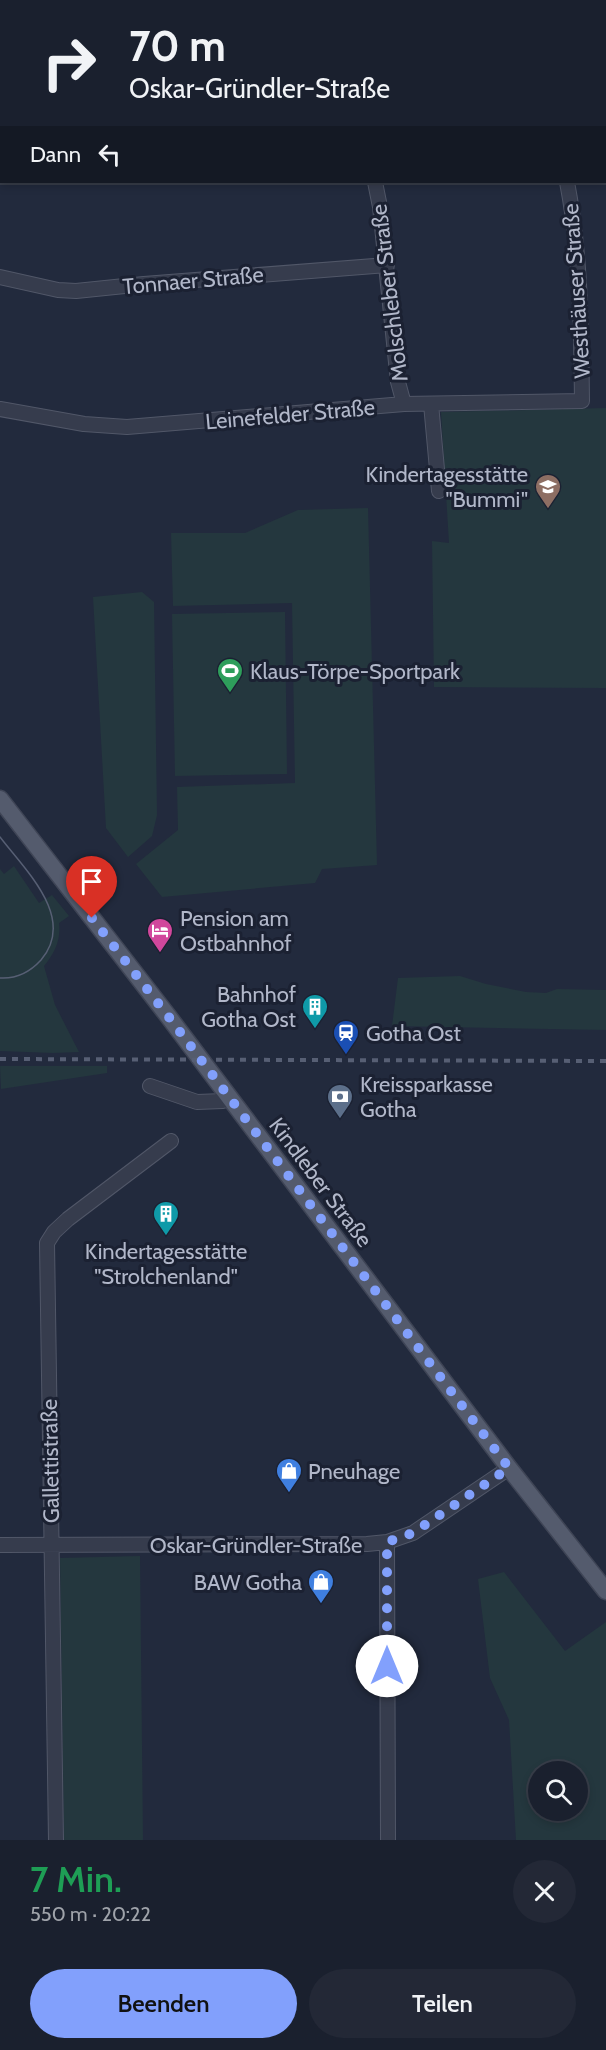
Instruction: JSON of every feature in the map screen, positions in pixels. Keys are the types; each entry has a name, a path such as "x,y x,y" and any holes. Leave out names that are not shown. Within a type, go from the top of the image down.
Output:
{"main road":[{"name":"Kindleber Straße","path":"0,799 168,1016 509,1468 606,1591"}],"street":[{"name":"Molschleber Straße","path":"375,183 387,265 398,382 404,404"},
{"name":"Westhäuser Straße","path":"567,183 573,210 581,298 582,401"},
{"name":"Tonnaer Straße","path":"0,278 58,290 76,291 387,265"},
{"name":"Leinefelder Straße","path":"0,409 84,424 127,427 404,404 582,401"},
{"path":"431,404 439,490"},
{"path":"150,1086 197,1102 223,1101"},
{"name":"Gallettistraße","path":"56,1840 47,1243 54,1232 68,1220 171,1141"},
{"name":"Oskar-Gründler-Straße","path":"0,1545 367,1544 387,1542 413,1533 509,1468"},
{"path":"387,1542 388,1840"}],"shaded area":[{"path":"606,408 606,688 434,687 432,541 449,543 441,412"},
{"path":"368,508 377,865 322,869 315,883 162,897 136,864 178,830 177,787 295,783 292,603 173,606 171,533 245,533 298,510"},
{"path":"142,592 154,602 157,815 152,836 128,857 106,828 93,597"},
{"name":"Klaus-Törpe-Sportpark","path":"285,612 287,774 175,776 172,614"},
{"path":"14,866 39,903 52,895 69,916 59,923 56,946 44,966 55,1005 79,1052 0,1051 0,869 4,874"},
{"path":"460,976 526,992 546,993 557,989 606,990 606,1030 392,1026 398,978"},
{"path":"0,1066 107,1066 107,1073 1,1089"},
{"path":"140,1556 143,1840 64,1840 60,1558"},
{"path":"504,1572 565,1651 606,1622 606,1840 516,1840 509,1720 490,1678 478,1579"}],"tram line":[{"path":"0,837 43,895 50,911 53,928 51,944 37,964 17,976 0,978"}],"railway":[{"path":"0,1059 606,1061"}],"place":[{"name":"Kindertagesstätte \"Bummi\"","path":"548,510"},
{"name":"Klaus-Törpe-Sportpark","path":"230,694"},
{"name":"Pension am Ostbahnhof","path":"160,954"},
{"name":"Bahnhof Gotha Ost","path":"315,1030"},
{"name":"Gotha Ost","path":"346,1056"},
{"name":"Kreissparkasse Gotha","path":"340,1120"},
{"name":"Kindertagesstätte \"Strolchenland\"","path":"166,1237"},
{"name":"Pneuhage","path":"289,1494"},
{"name":"BAW Gotha","path":"321,1605"}],"route":[{"path":"92,918 509,1468 413,1533 387,1542 387,1666"}]}
